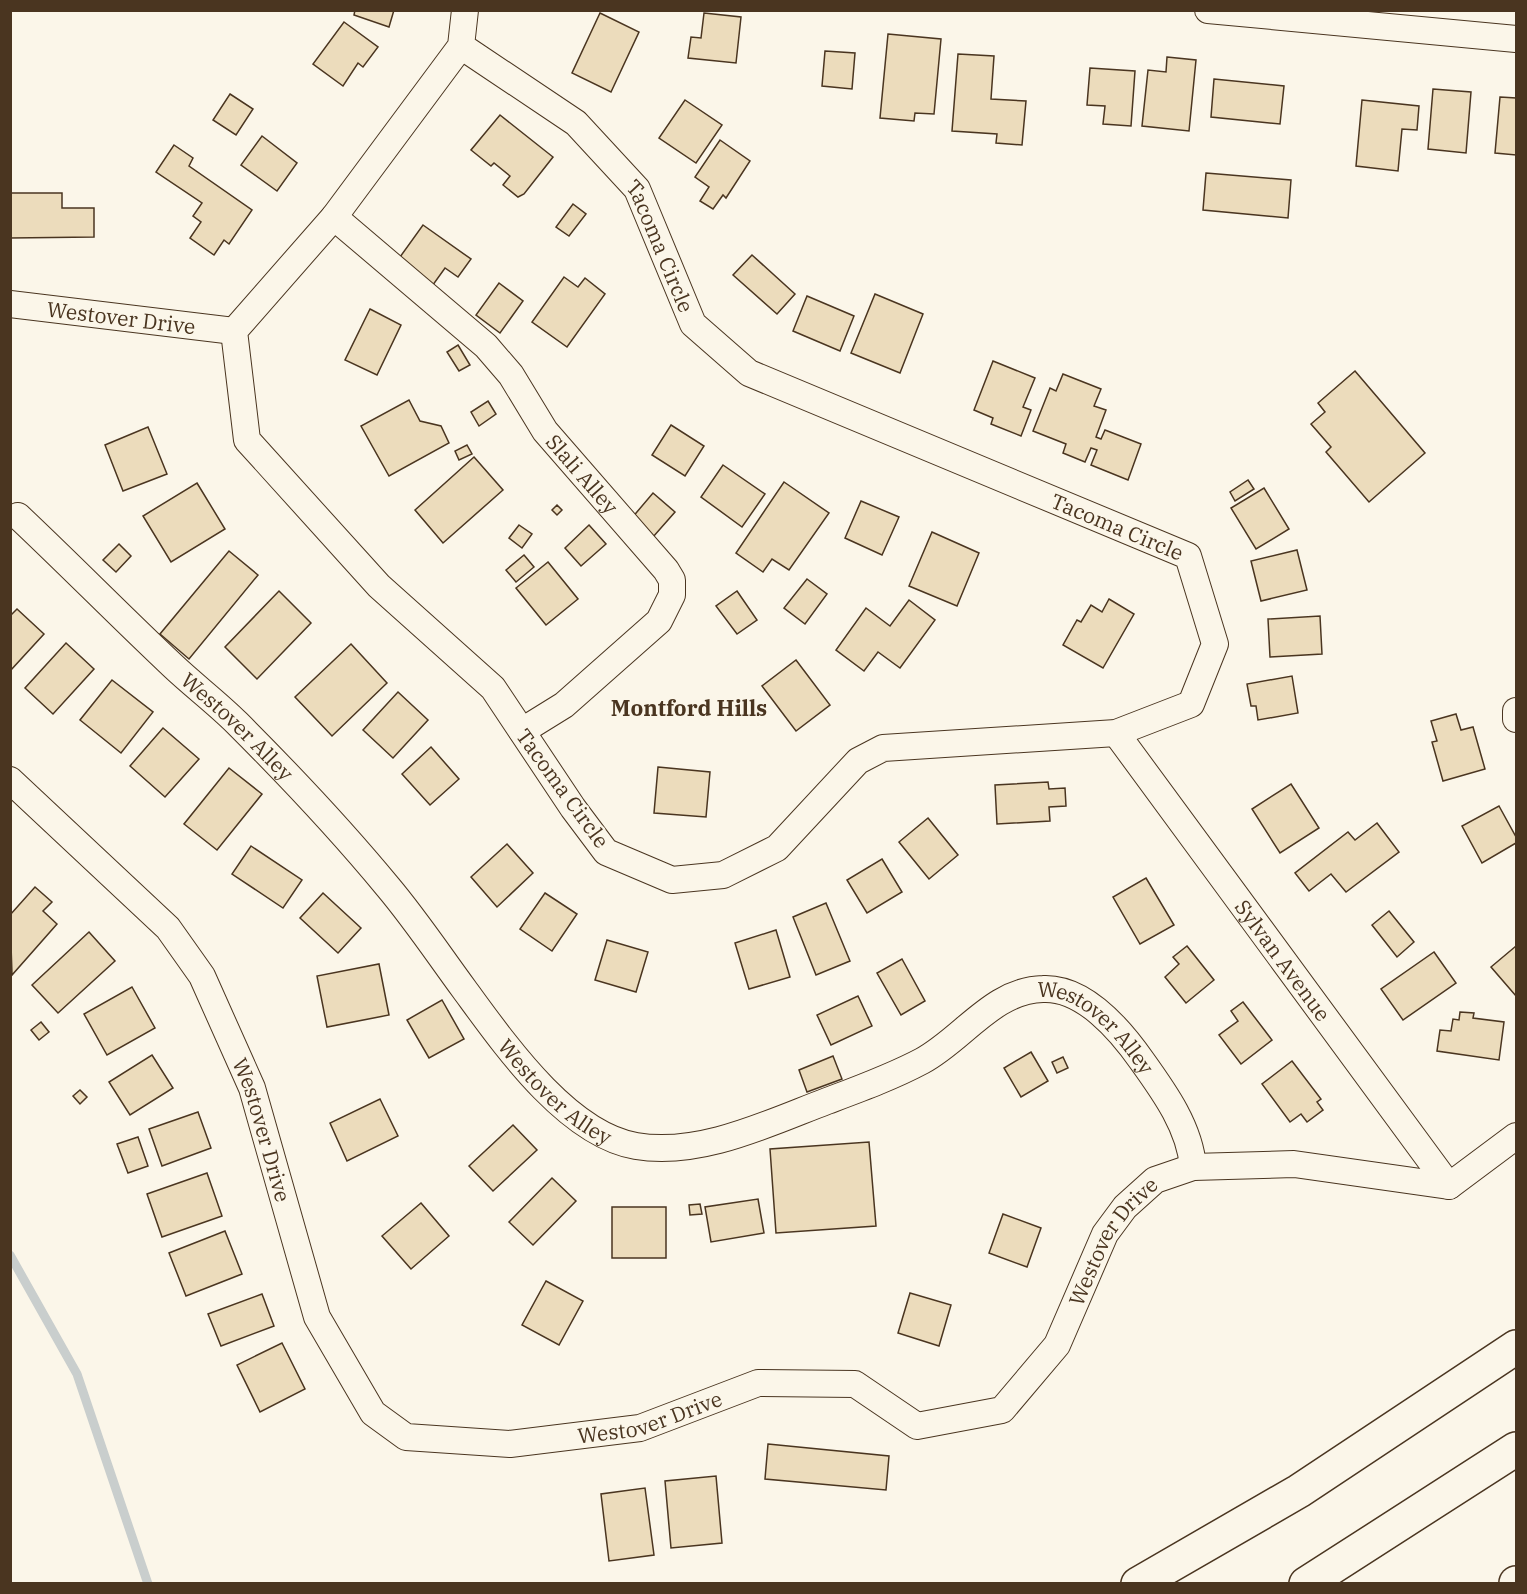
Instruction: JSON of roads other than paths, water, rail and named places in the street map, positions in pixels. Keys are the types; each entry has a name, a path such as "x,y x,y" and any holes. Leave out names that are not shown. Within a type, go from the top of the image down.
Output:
{"highway":[{"path":"1137,1584 1299,1491 1516,1347"},
{"path":"1306,1584 1516,1449"}],"street":[{"path":"234,331 334,217 461,46 465,10"},
{"path":"1208,10 1516,39"},
{"name":"Tacoma Circle","path":"234,331 247,440 379,586 494,688 573,808 606,852 672,880 723,874 777,848 858,761 883,748 1116,733 1191,704 1215,644 1188,556 749,373 693,324 637,189 576,123 461,46"},
{"name":"Slali Alley","path":"334,217 486,346 512,375 545,430 655,554 672,580 670,603 659,621 564,705 522,731"},
{"name":"Westover Drive","path":"10,304 234,331"},
{"name":"Westover Alley","path":"18,516 174,667 237,722 389,888 497,1036 536,1081 575,1115 603,1134 624,1144 657,1148 708,1142 742,1133 864,1087 925,1060 992,1008 1020,993 1043,989 1060,991 1078,998 1104,1018 1134,1050 1159,1084 1181,1123 1189,1141 1193,1167"},
{"path":"1516,711 1516,719"},
{"name":"Sylvan Avenue","path":"1116,733 1449,1186"},
{"name":"Westover Drive","path":"10,780 168,928 202,976 252,1088 317,1317 373,1413 406,1437 510,1444 640,1428 758,1383 855,1384 917,1426 1002,1410 1057,1345 1105,1234 1125,1207 1155,1180 1193,1167 1294,1164 1449,1186"},
{"path":"1449,1186 1516,1136"}],"waterway":[{"path":"10,1255 77,1374 148,1584"}],"district":[{"name":"Montford Hills","path":"689,707"}]}
